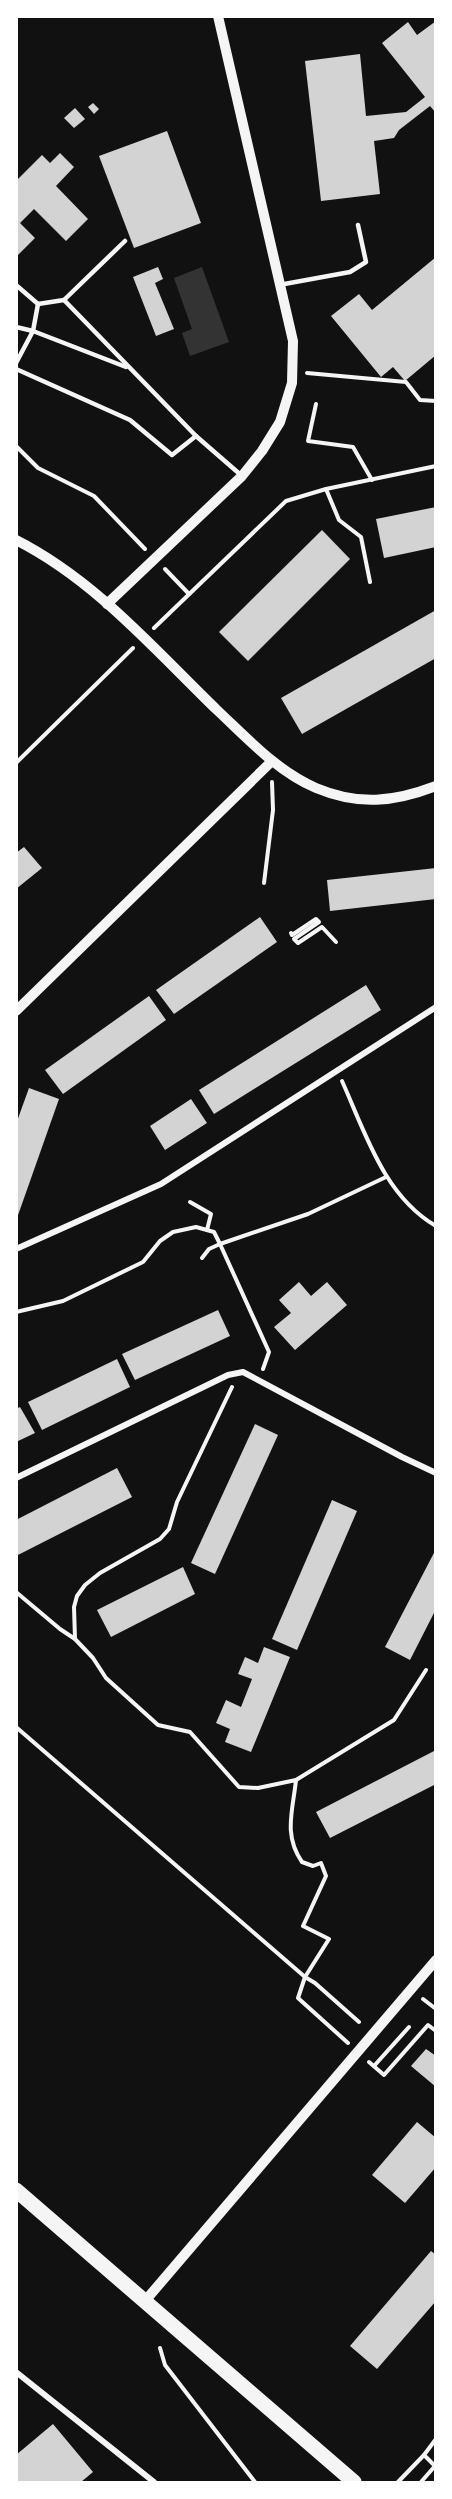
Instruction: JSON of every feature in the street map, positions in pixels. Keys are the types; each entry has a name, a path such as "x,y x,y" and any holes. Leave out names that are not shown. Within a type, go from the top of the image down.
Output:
{"main road":[{"path":"16,2190 354,2482"}],"street":[{"path":"107,604 243,476 262,452 280,422 292,382 293,341 218,16"},
{"path":"16,540 74,574 271,762 316,788 341,796 365,800 388,800 435,786"},
{"path":"16,1011 271,762"},
{"path":"16,1249 161,1184 435,1007"},
{"path":"16,1478 228,1375 243,1372 402,1458 435,1473"},
{"path":"145,2301 435,1960"},
{"path":"16,2372 154,2482"}],"lane":[{"path":"279,285 350,272 366,262 358,225"},
{"path":"16,285 38,304 64,300 125,241"},
{"path":"64,300 196,436 243,476"},
{"path":"16,363 33,331 38,304"},
{"path":"16,327 33,331 128,368"},
{"path":"16,369 130,420 172,455 196,436"}],"path":[{"path":"292,372 406,382 420,400 435,401"},
{"path":"316,404 308,441 353,447 372,480"},
{"path":"16,446 38,468 94,496 131,534"},
{"path":"180,602 286,501 326,489 435,466"},
{"path":"326,489 339,520 361,537 369,582"},
{"path":"178,583 189,594"},
{"path":"16,764 102,678"},
{"path":"264,883 273,810"},
{"path":"291,933 292,935 316,919 319,922 294,939 298,943 321,927 336,942"},
{"path":"338,1071 386,1177 421,1217 435,1226"},
{"path":"202,1258 209,1249 220,1244 308,1215 386,1177"},
{"path":"190,1202 211,1214 207,1230"},
{"path":"16,1312 63,1301 143,1262 160,1241 172,1232 196,1227 207,1230 213,1232 220,1244 269,1352 259,1380"},
{"path":"75,1639 74,1607 77,1596 85,1585 100,1573 160,1539 169,1529 177,1502 232,1389 228,1375"},
{"path":"16,1593 75,1639 93,1658 106,1678 158,1725 190,1732 239,1787 258,1788 296,1780 394,1720 426,1670"},
{"path":"16,1727 359,2022"},
{"path":"296,1780 291,1814 291,1841 302,1862 313,1866 321,1863 326,1876 303,1926 329,1939 305,1977 298,1998"},
{"path":"423,1998 435,2009"},
{"path":"374,2066 409,2027"},
{"path":"160,2348 165,2365 255,2482"},
{"path":"398,2482 424,2455 435,2439"},
{"path":"421,2482 435,2466 424,2455"}],"shaded area":[{"path":"202,267 229,342 190,356 182,333 192,329 174,278"}],"building":[{"path":"436,21 436,113 430,106 399,130 394,138 374,141 380,194 321,201 305,61 360,54 366,116 406,112 425,97 382,43 408,22 417,35"},
{"path":"93,103 99,109 94,114 88,107"},
{"path":"75,108 85,119 74,128 64,118"},
{"path":"167,131 201,223 134,248 99,156"},
{"path":"60,153 74,167 56,186 88,219 66,241 34,209 20,223 35,238 16,257 16,181 42,155 50,163"},
{"path":"436,257 436,355 405,381 393,367 381,377 331,316 359,294 372,310"},
{"path":"158,267 163,279 155,283 174,329 156,336 133,277"},
{"path":"436,507 436,547 384,558 376,519"},
{"path":"322,530 350,559 248,661 219,632"},
{"path":"436,610 436,658 302,734 281,698"},
{"path":"24,847 42,868 16,889 16,853"},
{"path":"436,868 436,899 330,911 327,880"},
{"path":"260,917 277,942 174,1014 156,990"},
{"path":"366,985 381,1010 214,1114 199,1090"},
{"path":"149,996 166,1020 63,1094 45,1070"},
{"path":"29,1088 59,1099 17,1218 16,1124"},
{"path":"191,1099 207,1123 165,1150 150,1126"},
{"path":"299,1282 311,1296 327,1282 347,1305 295,1350 274,1327 291,1313 279,1300"},
{"path":"218,1310 230,1336 135,1380 122,1354"},
{"path":"117,1359 130,1387 42,1430 28,1402"},
{"path":"20,1407 35,1433 16,1442 16,1409"},
{"path":"255,1424 278,1435 215,1574 191,1563"},
{"path":"117,1468 132,1497 16,1556 16,1520"},
{"path":"332,1500 357,1511 297,1650 272,1639"},
{"path":"436,1549 436,1609 410,1660 385,1647"},
{"path":"183,1567 195,1594 111,1637 97,1610"},
{"path":"264,1647 290,1657 251,1752 225,1742 230,1729 216,1723 226,1700 241,1707 252,1679 238,1674 245,1657 258,1663"},
{"path":"436,1750 436,1784 330,1838 316,1812"},
{"path":"426,2049 436,2056 436,2087 411,2066"},
{"path":"417,2122 436,2138 436,2167 405,2203 372,2175"},
{"path":"431,2251 436,2255 436,2301 377,2369 350,2346"},
{"path":"53,2424 93,2472 81,2482 16,2482 16,2455"}]}
